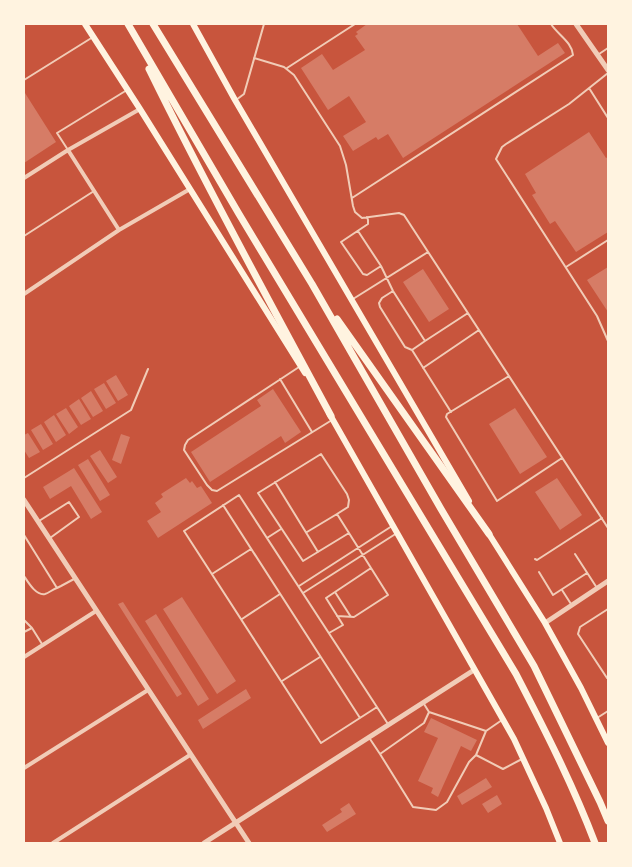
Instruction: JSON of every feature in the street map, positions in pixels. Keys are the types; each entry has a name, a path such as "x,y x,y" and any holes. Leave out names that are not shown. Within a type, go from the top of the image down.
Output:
{"highway":[{"path":"128,24 194,160 247,262 332,418"},
{"path":"128,24 239,214 516,674 570,782 595,843"},
{"path":"153,24 312,284 441,509 534,666 608,821"},
{"path":"312,284 489,534"}],"main road":[{"path":"85,24 128,89 332,418 394,525 503,720 546,808 560,843"},
{"path":"193,24 235,100 489,534 544,623 608,743"}],"street":[{"path":"576,24 608,70"},
{"path":"24,178 68,150 140,109"},
{"path":"68,150 119,230"},
{"path":"24,294 119,230 190,189"},
{"path":"24,500 249,843"},
{"path":"544,623 608,581"},
{"path":"24,658 96,611"},
{"path":"204,843 474,670"},
{"path":"24,768 148,690"},
{"path":"53,843 190,754"}],"lane":[{"path":"235,100 244,94 264,24"},
{"path":"287,68 355,24"},
{"path":"352,198 573,55 569,45 551,24"},
{"path":"24,80 94,37"},
{"path":"597,55 608,48"},
{"path":"254,58 278,64 287,68 294,75 340,146 346,165 355,212 362,218 399,213 404,215 608,528"},
{"path":"608,73 569,104 506,144 496,159 597,316 608,341"},
{"path":"589,88 608,118"},
{"path":"68,150 57,133 128,89"},
{"path":"24,236 94,191"},
{"path":"367,218 368,224 341,242 360,271 365,275 381,266"},
{"path":"358,231 381,266 386,278 425,342"},
{"path":"566,268 608,240"},
{"path":"352,300 428,252"},
{"path":"394,291 382,298 379,303 380,307 405,347 412,350 451,412"},
{"path":"412,350 468,313"},
{"path":"422,368 480,330"},
{"path":"300,366 188,440 184,450 207,485 212,490 218,491 332,418"},
{"path":"24,478 131,410 148,369"},
{"path":"508,376 451,412 446,417 497,501 562,458"},
{"path":"280,379 312,432"},
{"path":"306,532 348,508 349,500 321,454 258,493 303,561 349,533"},
{"path":"275,482 318,552"},
{"path":"377,707 321,743 184,531 239,495 299,586 377,707 388,725"},
{"path":"38,521 69,502 79,517 49,539"},
{"path":"223,505 360,718"},
{"path":"337,514 388,595 354,617 338,616"},
{"path":"535,559 537,560 602,518"},
{"path":"299,586 394,525"},
{"path":"267,538 281,528"},
{"path":"303,593 398,533"},
{"path":"24,536 56,588"},
{"path":"212,574 251,549"},
{"path":"574,554 597,588"},
{"path":"329,633 343,625 326,598 371,568"},
{"path":"539,572 554,595 587,573"},
{"path":"24,576 35,590 45,594 75,578"},
{"path":"562,590 572,605"},
{"path":"335,592 351,617"},
{"path":"242,619 280,594"},
{"path":"608,609 580,627 578,634 608,678"},
{"path":"24,620 32,628 43,645"},
{"path":"24,632 32,628"},
{"path":"282,682 320,657"},
{"path":"423,703 429,712 486,732"},
{"path":"596,719 608,711"},
{"path":"380,754 424,723 429,712"},
{"path":"369,738 413,807 436,810 447,802 469,762 476,755 486,732 503,720"},
{"path":"476,755 503,769 523,759"}],"building":[{"path":"367,24 517,24 538,56 558,43 565,53 403,158 388,134 378,140 376,137 353,151 343,136 366,122 349,96 328,110 301,68 322,54 333,70 365,50 355,36 358,34 356,32"},
{"path":"25,93 56,142 24,163 24,94"},
{"path":"589,132 606,158 608,157 608,232 576,252 555,221 550,224 532,195 536,193 525,174"},
{"path":"608,267 608,312 587,280"},
{"path":"423,269 449,309 429,322 403,282"},
{"path":"116,375 128,395 118,401 106,381"},
{"path":"104,383 116,403 106,409 94,389"},
{"path":"273,389 301,432 285,443 281,436 210,482 191,452 261,406 257,400"},
{"path":"91,391 103,411 93,417 81,398"},
{"path":"79,399 91,419 81,425 69,406"},
{"path":"66,408 78,427 69,434 56,414"},
{"path":"515,408 547,457 520,474 489,424"},
{"path":"54,415 66,435 56,442 44,422"},
{"path":"41,424 53,444 43,450 31,430"},
{"path":"28,433 40,452 29,458 24,450 24,435"},
{"path":"121,434 130,437 121,464 112,460"},
{"path":"100,450 117,477 108,483 90,456"},
{"path":"88,459 110,495 100,501 78,465"},
{"path":"74,468 102,512 91,519 71,486 50,499 43,487"},
{"path":"186,478 190,483 192,481 197,488 201,486 212,503 158,538 147,521 161,512 155,503 163,497 161,494"},
{"path":"557,478 582,515 560,530 535,492"},
{"path":"182,597 236,681 217,694 163,609"},
{"path":"123,602 182,694 177,697 118,604"},
{"path":"156,614 209,699 198,706 145,621"},
{"path":"246,689 251,698 203,729 198,720"},
{"path":"431,718 477,740 471,751 461,746 438,797 431,793 433,788 418,781 438,738 424,732"},
{"path":"486,778 492,787 462,805 457,796"},
{"path":"497,795 502,804 488,813 482,804"},
{"path":"349,803 356,814 327,832 322,825 342,812 340,809"}]}
